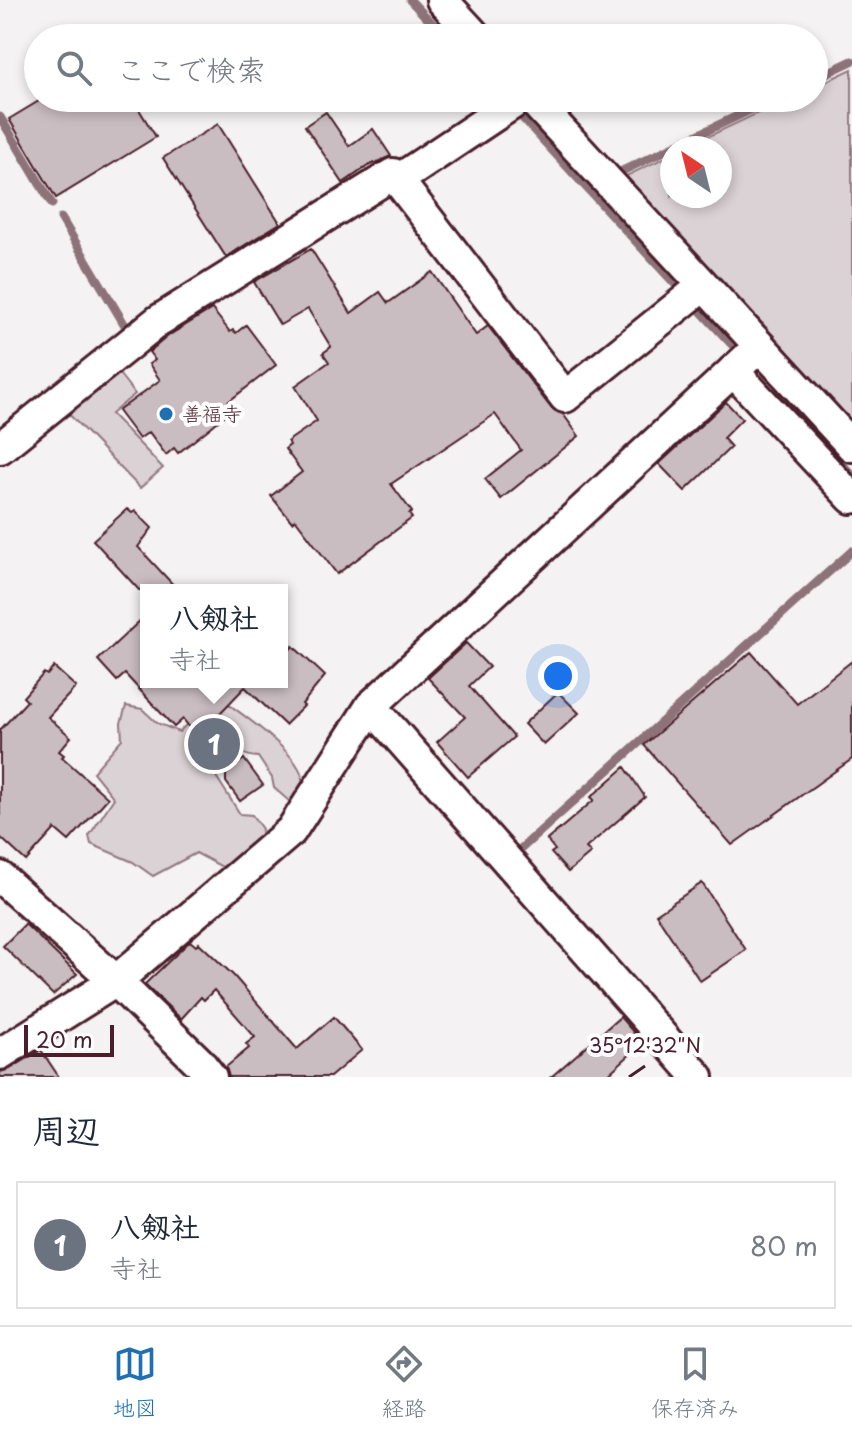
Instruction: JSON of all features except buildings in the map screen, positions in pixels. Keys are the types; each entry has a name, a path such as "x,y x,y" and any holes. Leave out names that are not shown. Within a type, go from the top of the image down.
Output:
{"street":[{"path":"442,0 464,24"},
{"path":"398,180 500,112"},
{"path":"544,112 852,446"},
{"path":"0,448 158,321 393,174 565,397 703,286"},
{"path":"0,1054 116,981 291,831 371,706 759,347"},
{"path":"733,371 852,498"},
{"path":"371,706 698,1077"},
{"path":"0,877 116,981 211,1077"}],"shaded area":[{"path":"852,69 852,429 622,178 660,160 660,208 732,208 732,136 709,136 760,112 828,112 828,80"},
{"path":"113,366 135,394 111,414 163,468 140,488 63,408"},
{"path":"211,692 265,732 299,770 301,787 290,802 274,788 272,778 258,757 238,750 221,732 214,729 198,741 198,748 240,814 252,815 262,829 259,842 226,869 196,853 153,876 133,862 91,844 89,836 114,798 93,772 122,739 121,723 126,706 142,709 157,723 179,732"}],"waterway":[{"path":"410,0 433,24"},
{"path":"828,72 852,61"},
{"path":"618,173 746,112"},
{"path":"518,113 677,286"},
{"path":"0,117 52,204"},
{"path":"61,218 129,332 126,334"},
{"path":"699,309 737,350"},
{"path":"775,392 852,475"},
{"path":"515,854 852,551"}],"place":[{"name":"善福寺","path":"166,414"},
{"name":"八剱社","path":"214,744"}]}
